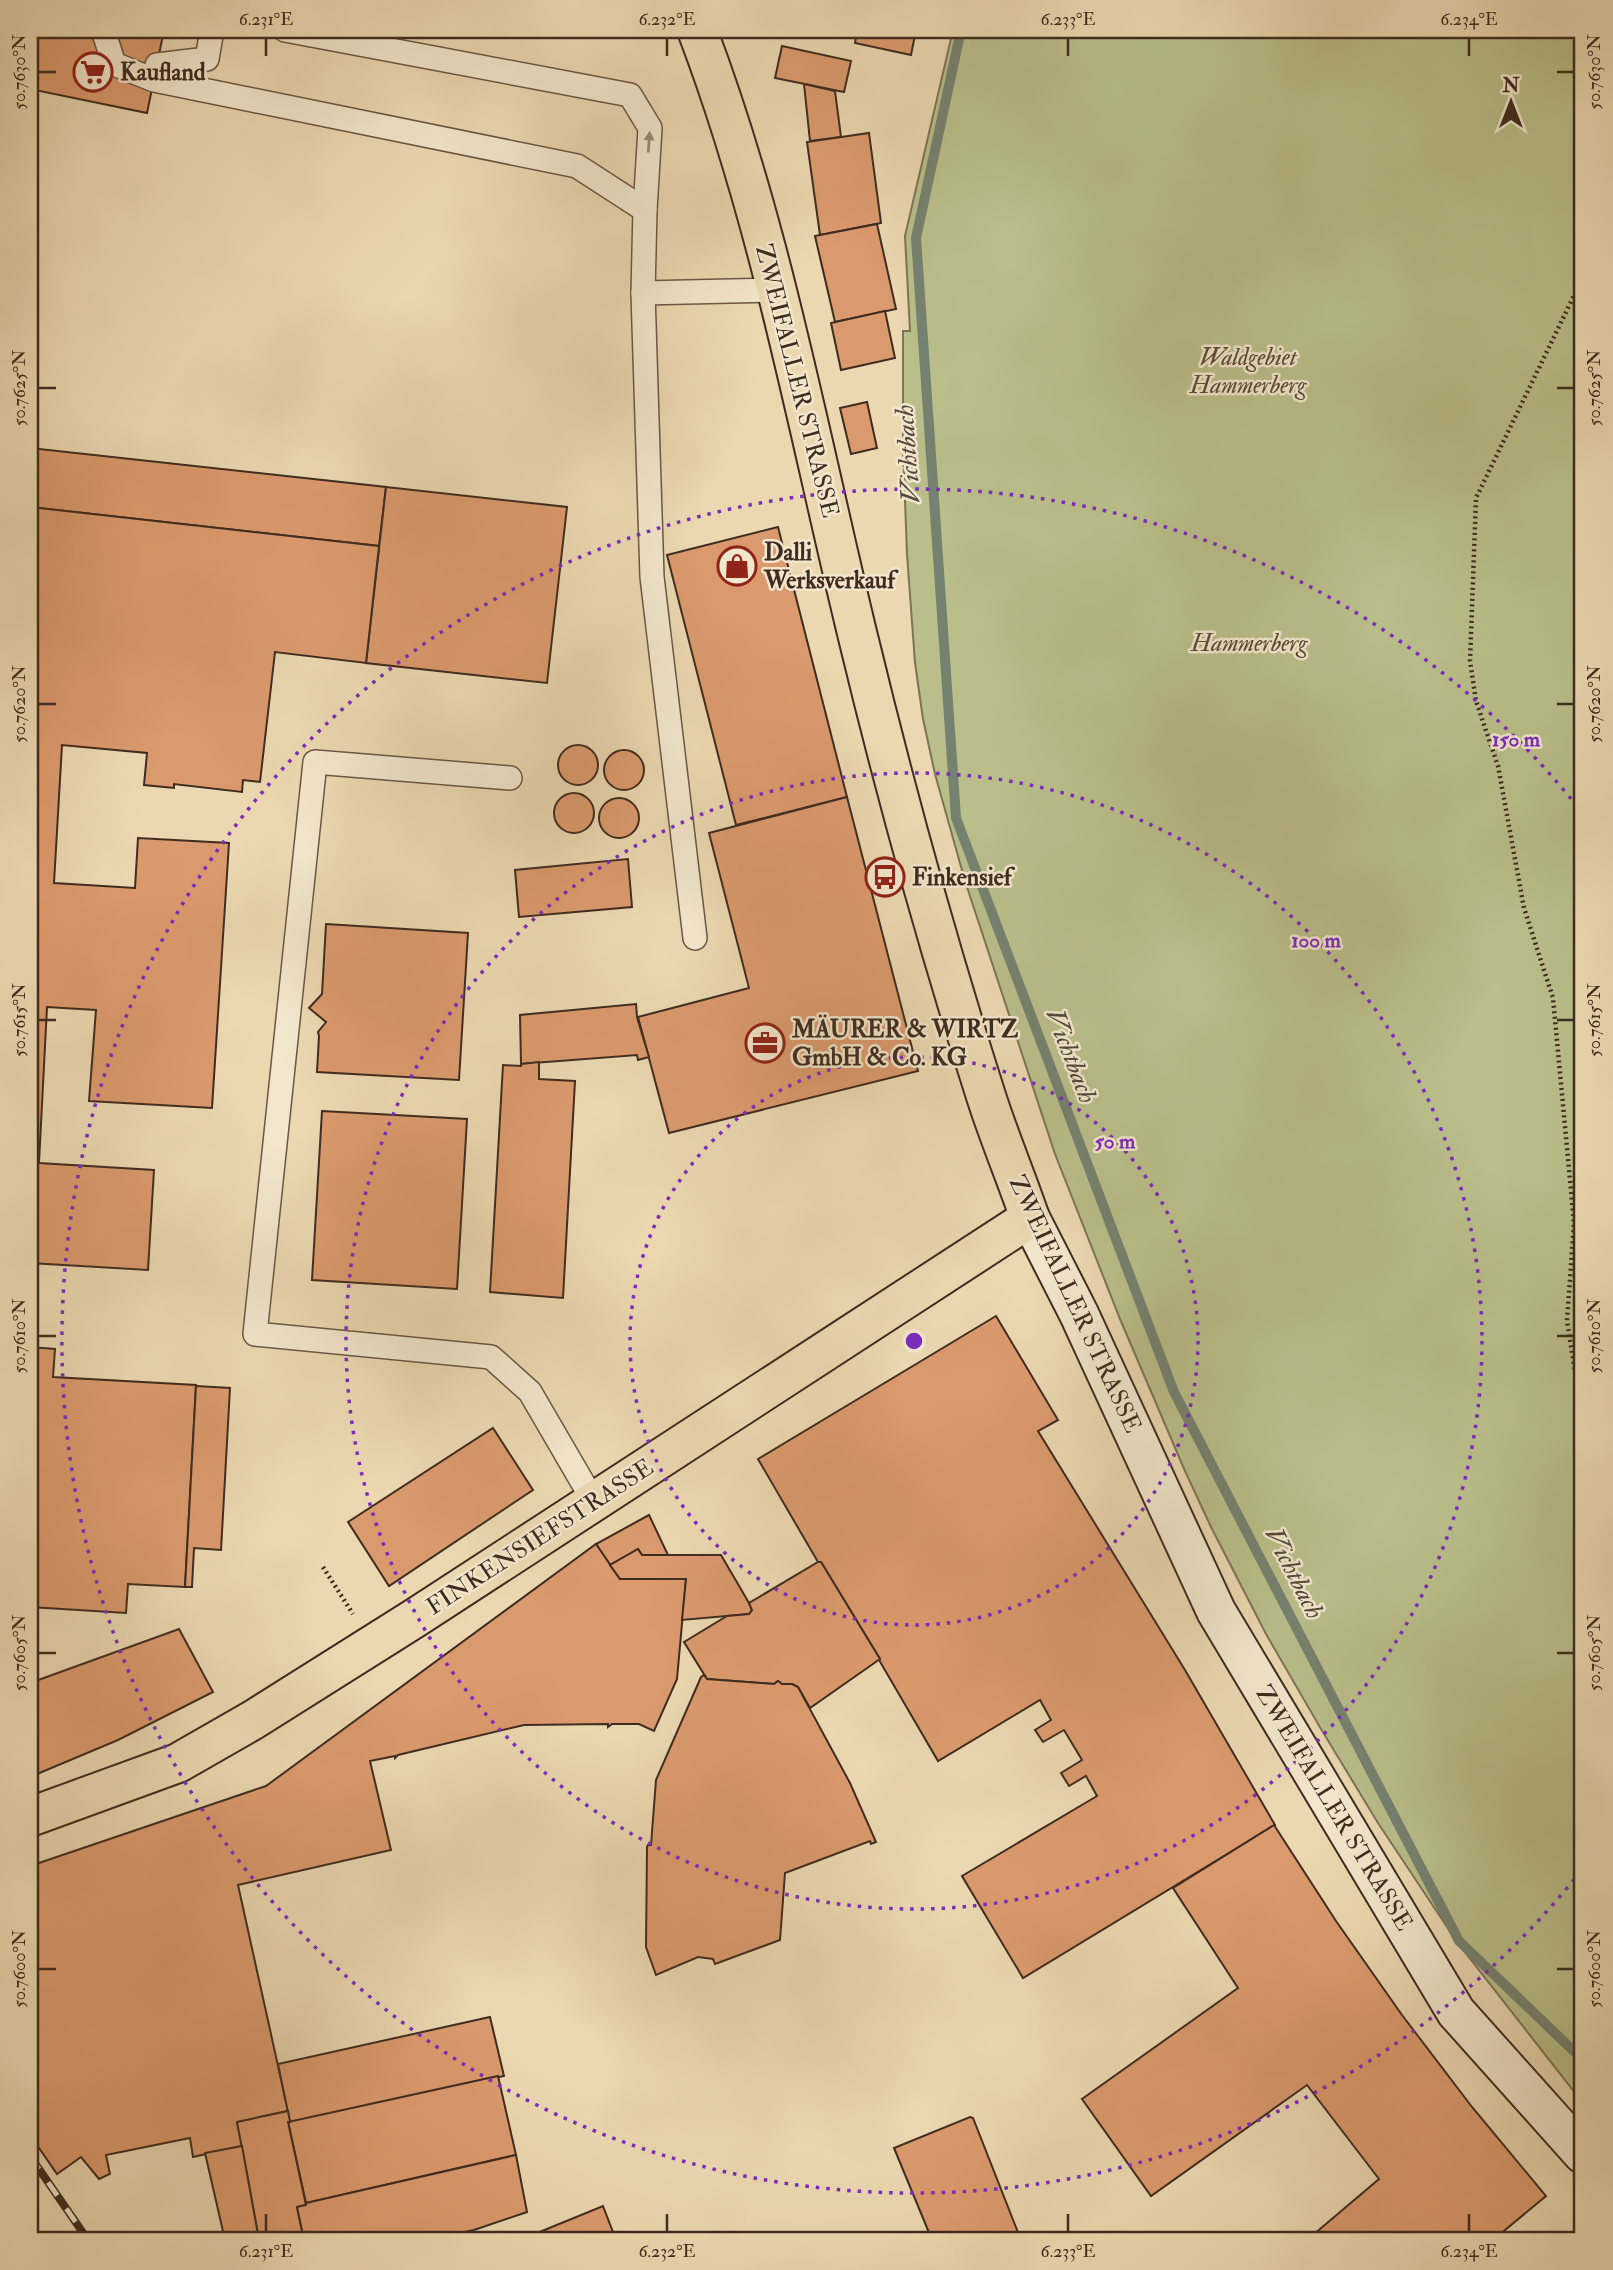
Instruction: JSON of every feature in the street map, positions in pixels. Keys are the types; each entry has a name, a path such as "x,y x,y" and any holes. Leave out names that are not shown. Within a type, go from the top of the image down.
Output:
{"main road":[{"name":"ZWEIFALLER STRASSE","path":"697,30 714,73 776,290 858,639 918,870 986,1096 1030,1218 1079,1314 1216,1611 1456,2012 1583,2154"},
{"name":"FINKENSIEFSTRASSE","path":"30,1817 178,1763 254,1720 1030,1218"}],"lane":[{"path":"103,30 114,65 155,80 577,166 645,210"},
{"path":"157,65 207,59 212,30"},
{"path":"285,30 630,96 650,128 643,293 652,577 695,938"},
{"path":"643,293 776,290"},
{"path":"510,778 315,762 255,1334 491,1357 530,1392 594,1502"}],"path":[{"path":"1583,277 1476,498 1471,661 1476,701 1498,766 1524,908 1553,998 1574,1223 1567,1321 1583,1422"},
{"path":"323,1567 351,1610"}],"green space":[{"name":"Waldgebiet Hammerberg","path":"953,30 1583,30 1583,2103 1457,1942 1378,1823 1266,1634 1211,1527 1120,1319 1055,1154 965,881 935,774 923,719 915,663 903,448 903,331 910,331 905,236"}],"building":[{"name":"Kaufland","path":"30,30 164,30 147,113 30,89"},
{"path":"857,30 916,30 911,55 855,43"},
{"path":"782,46 851,61 844,92 775,78"},
{"path":"804,84 835,91 841,137 810,141"},
{"path":"869,133 881,223 820,235 807,142"},
{"path":"877,224 896,309 835,322 815,236"},
{"path":"885,311 895,358 841,370 831,323"},
{"path":"867,402 877,448 851,454 840,408"},
{"path":"30,448 386,487 379,546 30,507"},
{"path":"386,487 567,507 547,683 366,663"},
{"path":"30,507 379,546 366,663 275,652 260,782 243,780 242,792 174,784 174,788 144,785 147,753 62,745 54,883 135,888 138,838 229,843 212,1108 89,1101 96,1010 47,1007 39,1163 154,1170 148,1270 30,1263"},
{"path":"778,527 847,797 736,825 667,555"},
{"path":"578,745 592,751 598,765 592,779 578,785 564,779 558,765 564,751"},
{"path":"624,750 638,756 644,770 638,784 624,790 610,784 604,770 610,756"},
{"path":"574,793 588,799 594,813 588,827 574,833 560,827 554,813 560,799"},
{"path":"847,797 918,1071 669,1133 638,1017 749,988 709,833"},
{"path":"619,798 633,804 639,818 633,832 619,838 605,832 599,818 605,804"},
{"path":"628,859 632,907 519,917 515,870"},
{"path":"326,924 468,933 459,1080 317,1072 318,1032 326,1022 309,1008 322,994"},
{"path":"636,1004 637,1017 649,1057 638,1060 637,1055 521,1064 520,1015"},
{"path":"539,1062 539,1079 575,1081 563,1298 490,1292 503,1065 521,1066"},
{"path":"322,1111 467,1119 457,1289 312,1280"},
{"path":"996,1316 1058,1420 1038,1431 1185,1670 1275,1825 1023,1978 962,1876 1097,1796 1086,1776 1069,1786 1061,1773 1082,1760 1064,1730 1043,1742 1035,1730 1051,1720 1040,1700 938,1761 880,1659 821,1562 818,1562 758,1459"},
{"path":"30,1347 55,1349 53,1377 196,1385 185,1587 128,1584 126,1613 30,1607"},
{"path":"196,1386 230,1388 221,1550 194,1548 192,1587 185,1587"},
{"path":"493,1428 533,1490 389,1586 348,1522"},
{"path":"649,1515 668,1555 642,1555 638,1549 610,1565 596,1544"},
{"path":"596,1544 620,1579 686,1579 677,1679 654,1731 639,1724 612,1724 608,1727 608,1724 524,1725 398,1755 395,1758 370,1761 391,1850 238,1885 288,2111 237,2122 242,2146 193,2157 190,2138 106,2155 110,2174 99,2179 81,2157 57,2174 30,2135 30,1866 266,1786"},
{"path":"638,1549 642,1555 721,1555 749,1603 751,1612 682,1620 686,1579 620,1579 610,1565"},
{"path":"821,1562 880,1659 810,1708 798,1687 792,1684 778,1681 774,1684 707,1679 684,1642 727,1616 749,1614 752,1610 749,1603"},
{"path":"179,1629 213,1692 118,1740 30,1777 30,1683"},
{"path":"704,1675 707,1679 774,1684 778,1681 798,1687 850,1783 876,1842 871,1844 870,1841 785,1873 780,1940 715,1964 713,1959 698,1957 656,1975 646,1947 647,1847 651,1845 656,1780"},
{"path":"1274,1825 1336,1921 1402,2015 1472,2107 1546,2196 1493,2240 1307,2240 1379,2179 1307,2085 1151,2196 1082,2099 1238,1988 1173,1888"},
{"path":"490,2017 504,2076 290,2122 278,2064"},
{"path":"498,2076 516,2155 306,2203 288,2122"},
{"path":"288,2111 306,2205 297,2207 304,2240 259,2240 237,2122"},
{"path":"973,2118 1021,2240 932,2240 894,2148"},
{"path":"242,2146 259,2240 225,2240 205,2153"},
{"path":"516,2155 527,2212 474,2230 428,2240 304,2240 297,2207 306,2203"},
{"path":"603,2206 616,2240 517,2240 542,2231"}],"waterway":[{"name":"Vichtbach","path":"961,30 916,238 956,818 1174,1392 1459,1941 1583,2060"}],"railway":[{"path":"30,2156 88,2240"}],"place":[{"name":"Kaufland","path":"93,72"},
{"name":"Dalli Werksverkauf","path":"737,566"},
{"name":"Finkensief","path":"885,877"},
{"name":"MÄURER & WIRTZ GmbH & Co. KG","path":"765,1043"}],"park label":[{"name":"Hammerberg","path":"1249,643"}]}
